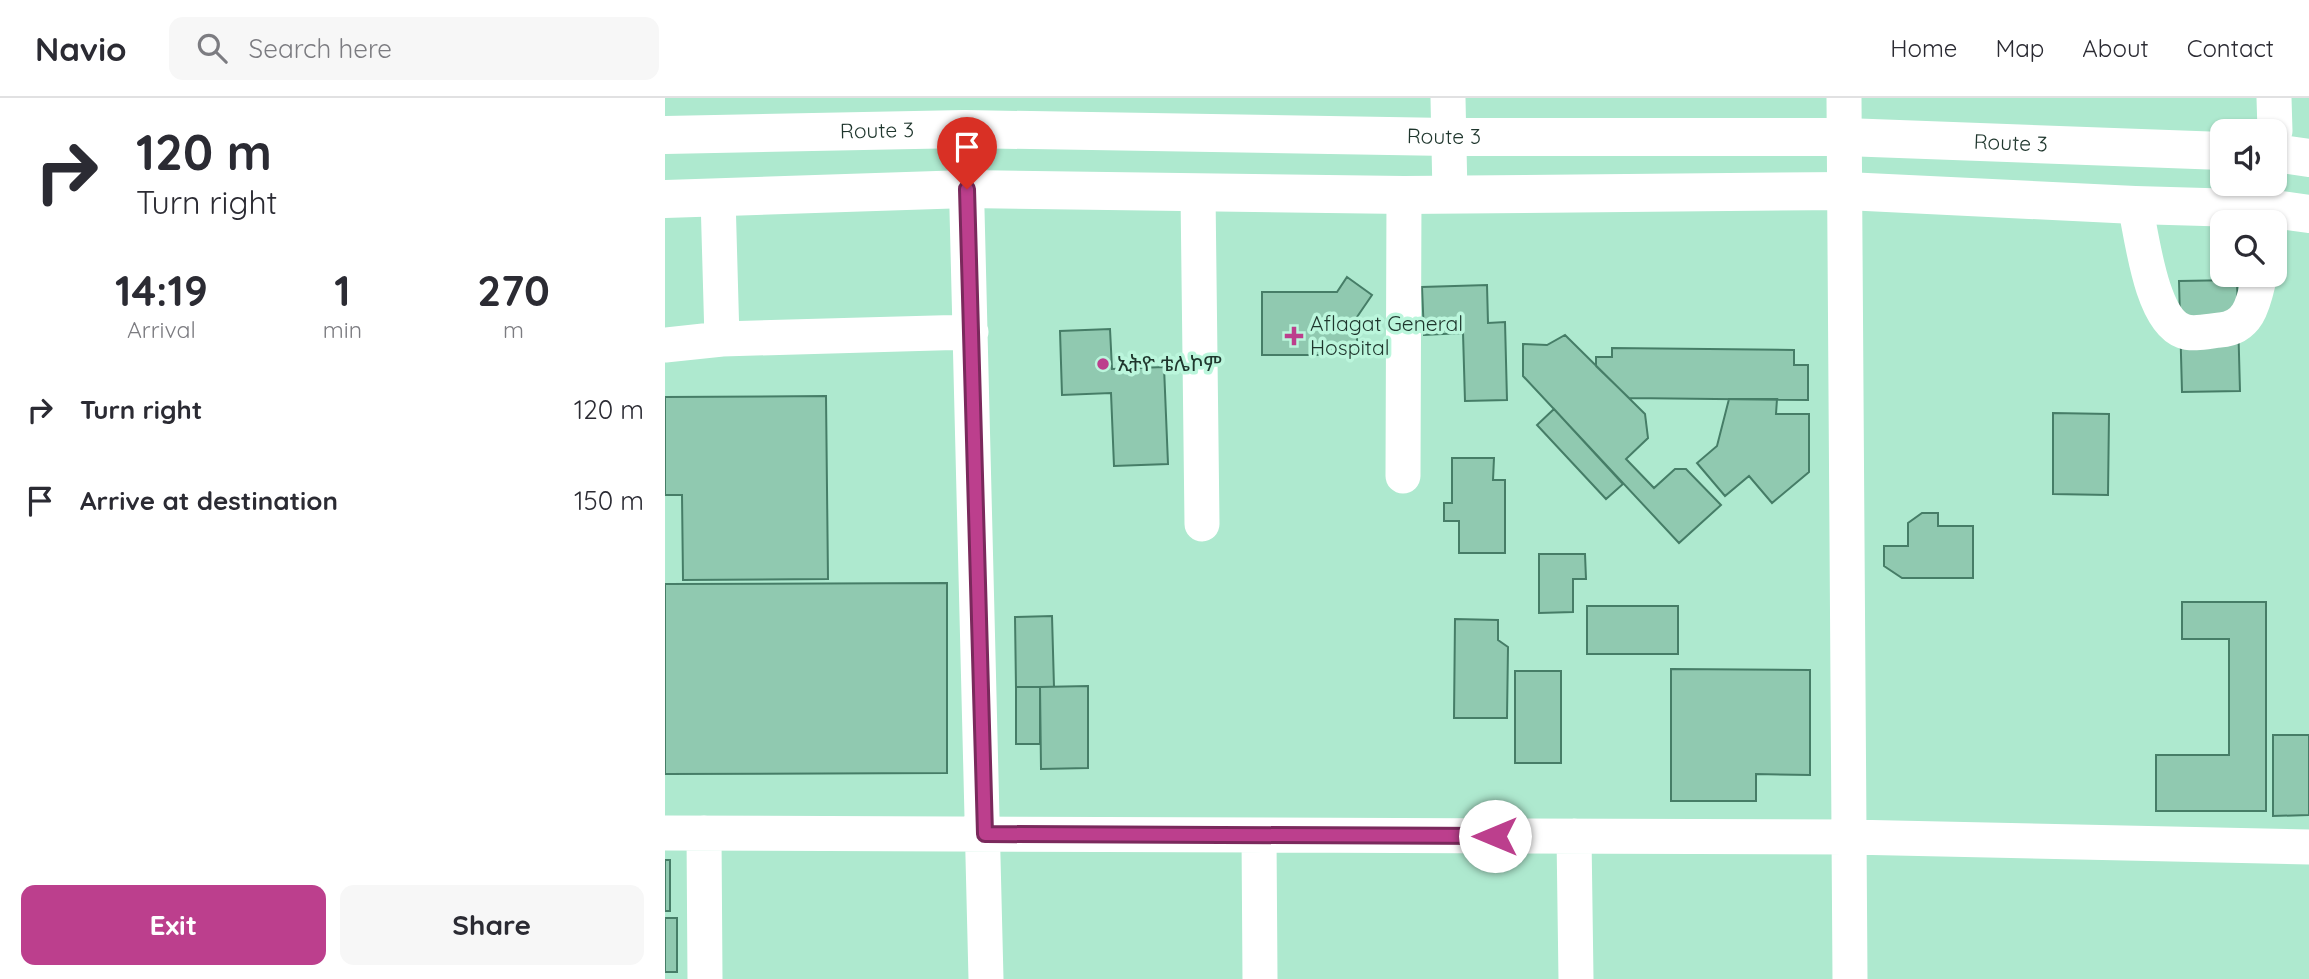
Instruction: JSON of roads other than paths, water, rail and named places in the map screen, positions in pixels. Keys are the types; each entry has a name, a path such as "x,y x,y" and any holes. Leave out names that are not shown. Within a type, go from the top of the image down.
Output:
{"main road":[{"name":"Route 3","path":"665,135 965,129 1448,137 1845,137 2210,151"},
{"path":"2287,155 2309,158"},
{"path":"665,199 967,189 1404,195 1846,191 2135,205 2282,207"}],"street":[{"path":"1448,98 1450,195"},
{"path":"1844,98 1850,979"},
{"path":"2274,98 2275,119"},
{"path":"965,129 986,951"},
{"path":"1198,193 1202,524"},
{"path":"1403,476 1404,195"},
{"path":"718,197 722,339"},
{"path":"2135,205 2158,303 2171,326 2186,333 2230,329 2247,318 2256,287"},
{"path":"665,345 722,339 971,332"},
{"path":"665,833 1849,837 2309,847"},
{"path":"704,833 705,979"},
{"path":"1259,835 1260,979"},
{"path":"1574,836 1576,979"}],"place":[{"name":"Aflagat General Hospital","path":"1294,336"},
{"name":"ኢትዮ ቴሌኮም","path":"1103,364"}]}
